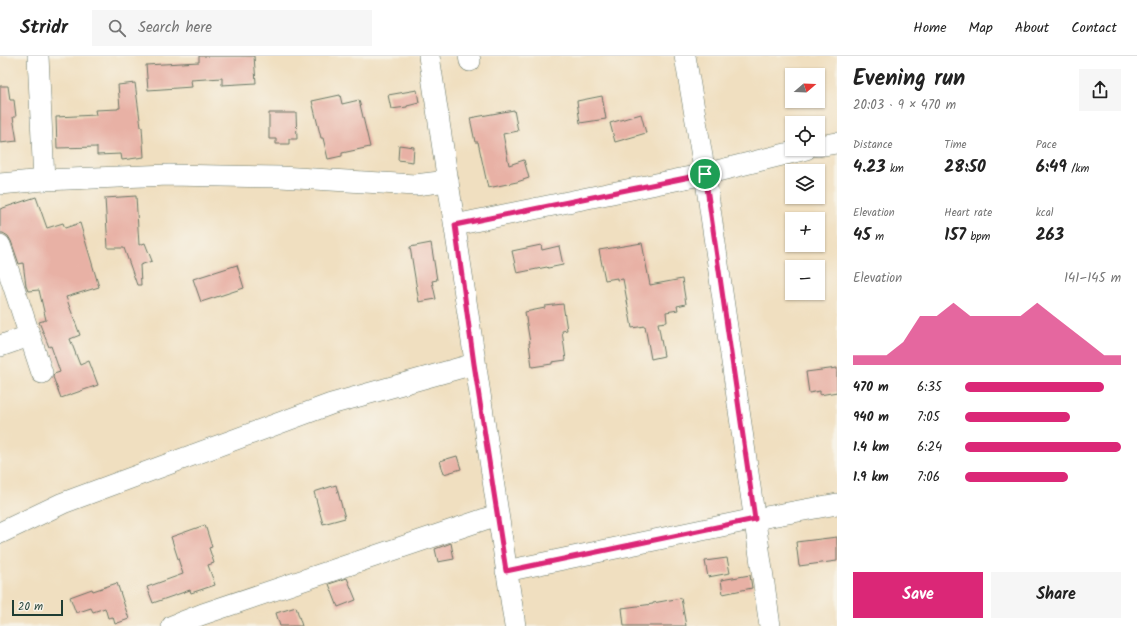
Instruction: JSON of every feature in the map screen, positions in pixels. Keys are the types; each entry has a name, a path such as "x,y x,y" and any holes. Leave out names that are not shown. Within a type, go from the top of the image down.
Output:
{"street":[{"path":"38,56 44,180"},
{"path":"429,56 514,626"},
{"path":"685,56 705,174 770,626"},
{"path":"825,145 837,143"},
{"path":"455,225 705,174 785,154"},
{"path":"0,184 44,180 169,175 280,177 415,185 448,182"},
{"path":"0,246 42,374"},
{"path":"0,346 29,336"},
{"path":"0,533 63,503 331,404 474,364"},
{"path":"506,571 755,519 837,504"},
{"path":"172,626 211,611 497,515"}],"building":[{"path":"199,56 254,56 256,83 222,85 222,78 191,80 192,87 148,90 146,65 199,62"},
{"path":"135,83 142,127 144,157 122,160 121,154 97,155 97,147 57,148 56,117 96,115 95,110 118,109 120,108 118,85"},
{"path":"0,86 8,86 10,100 14,100 16,117 13,117 17,141 0,143"},
{"path":"417,90 419,103 407,107 391,109 388,95"},
{"path":"340,95 342,104 359,100 370,147 342,153 342,156 328,159 312,101"},
{"path":"602,96 606,119 580,123 577,101"},
{"path":"514,110 518,131 503,134 509,165 524,160 529,178 488,188 478,142 475,142 470,118"},
{"path":"269,113 296,113 297,139 289,139 289,144 276,144 276,139 269,139"},
{"path":"641,114 646,133 615,142 610,123"},
{"path":"399,145 414,147 413,162 398,160"},
{"path":"136,196 139,245 145,243 152,261 140,265 141,285 137,285 124,248 108,248 105,198"},
{"path":"36,197 47,228 63,223 65,228 80,223 99,287 66,297 80,335 70,339 80,365 89,361 98,385 61,398 53,377 54,374 60,372 51,346 49,347 39,322 46,320 39,290 28,291 23,263 19,264 8,236 0,233 0,209"},
{"path":"431,243 437,280 432,281 436,299 419,302 410,247"},
{"path":"642,243 650,285 682,279 686,304 677,306 678,310 666,312 667,322 658,323 664,356 651,359 645,326 632,328 623,279 617,280 617,278 605,280 599,250"},
{"path":"541,245 542,250 559,246 563,265 517,273 512,251"},
{"path":"237,265 244,288 201,302 193,279"},
{"path":"563,304 567,330 562,331 566,360 532,367 525,312 545,308 545,306"},
{"path":"837,368 837,392 820,395 820,391 809,393 806,372"},
{"path":"457,456 461,469 444,474 440,461"},
{"path":"336,485 345,518 323,524 314,492"},
{"path":"205,525 212,547 209,548 214,563 208,565 215,585 191,593 190,590 153,603 147,587 183,574 171,537"},
{"path":"837,537 837,561 799,566 796,542"},
{"path":"451,543 454,559 438,562 435,549"},
{"path":"727,558 730,573 708,577 705,561"},
{"path":"750,575 752,588 723,594 721,580"},
{"path":"347,578 356,600 338,607 329,584"},
{"path":"117,583 129,619 115,624 113,617 108,618 105,608 93,612 91,608 76,613 70,597 92,589 93,591"},
{"path":"681,598 686,626 624,626 622,608 653,604"},
{"path":"296,607 302,626 280,626 276,613"}],"route":[{"path":"705,174 755,519 506,571 474,364 455,225 705,174"}]}
